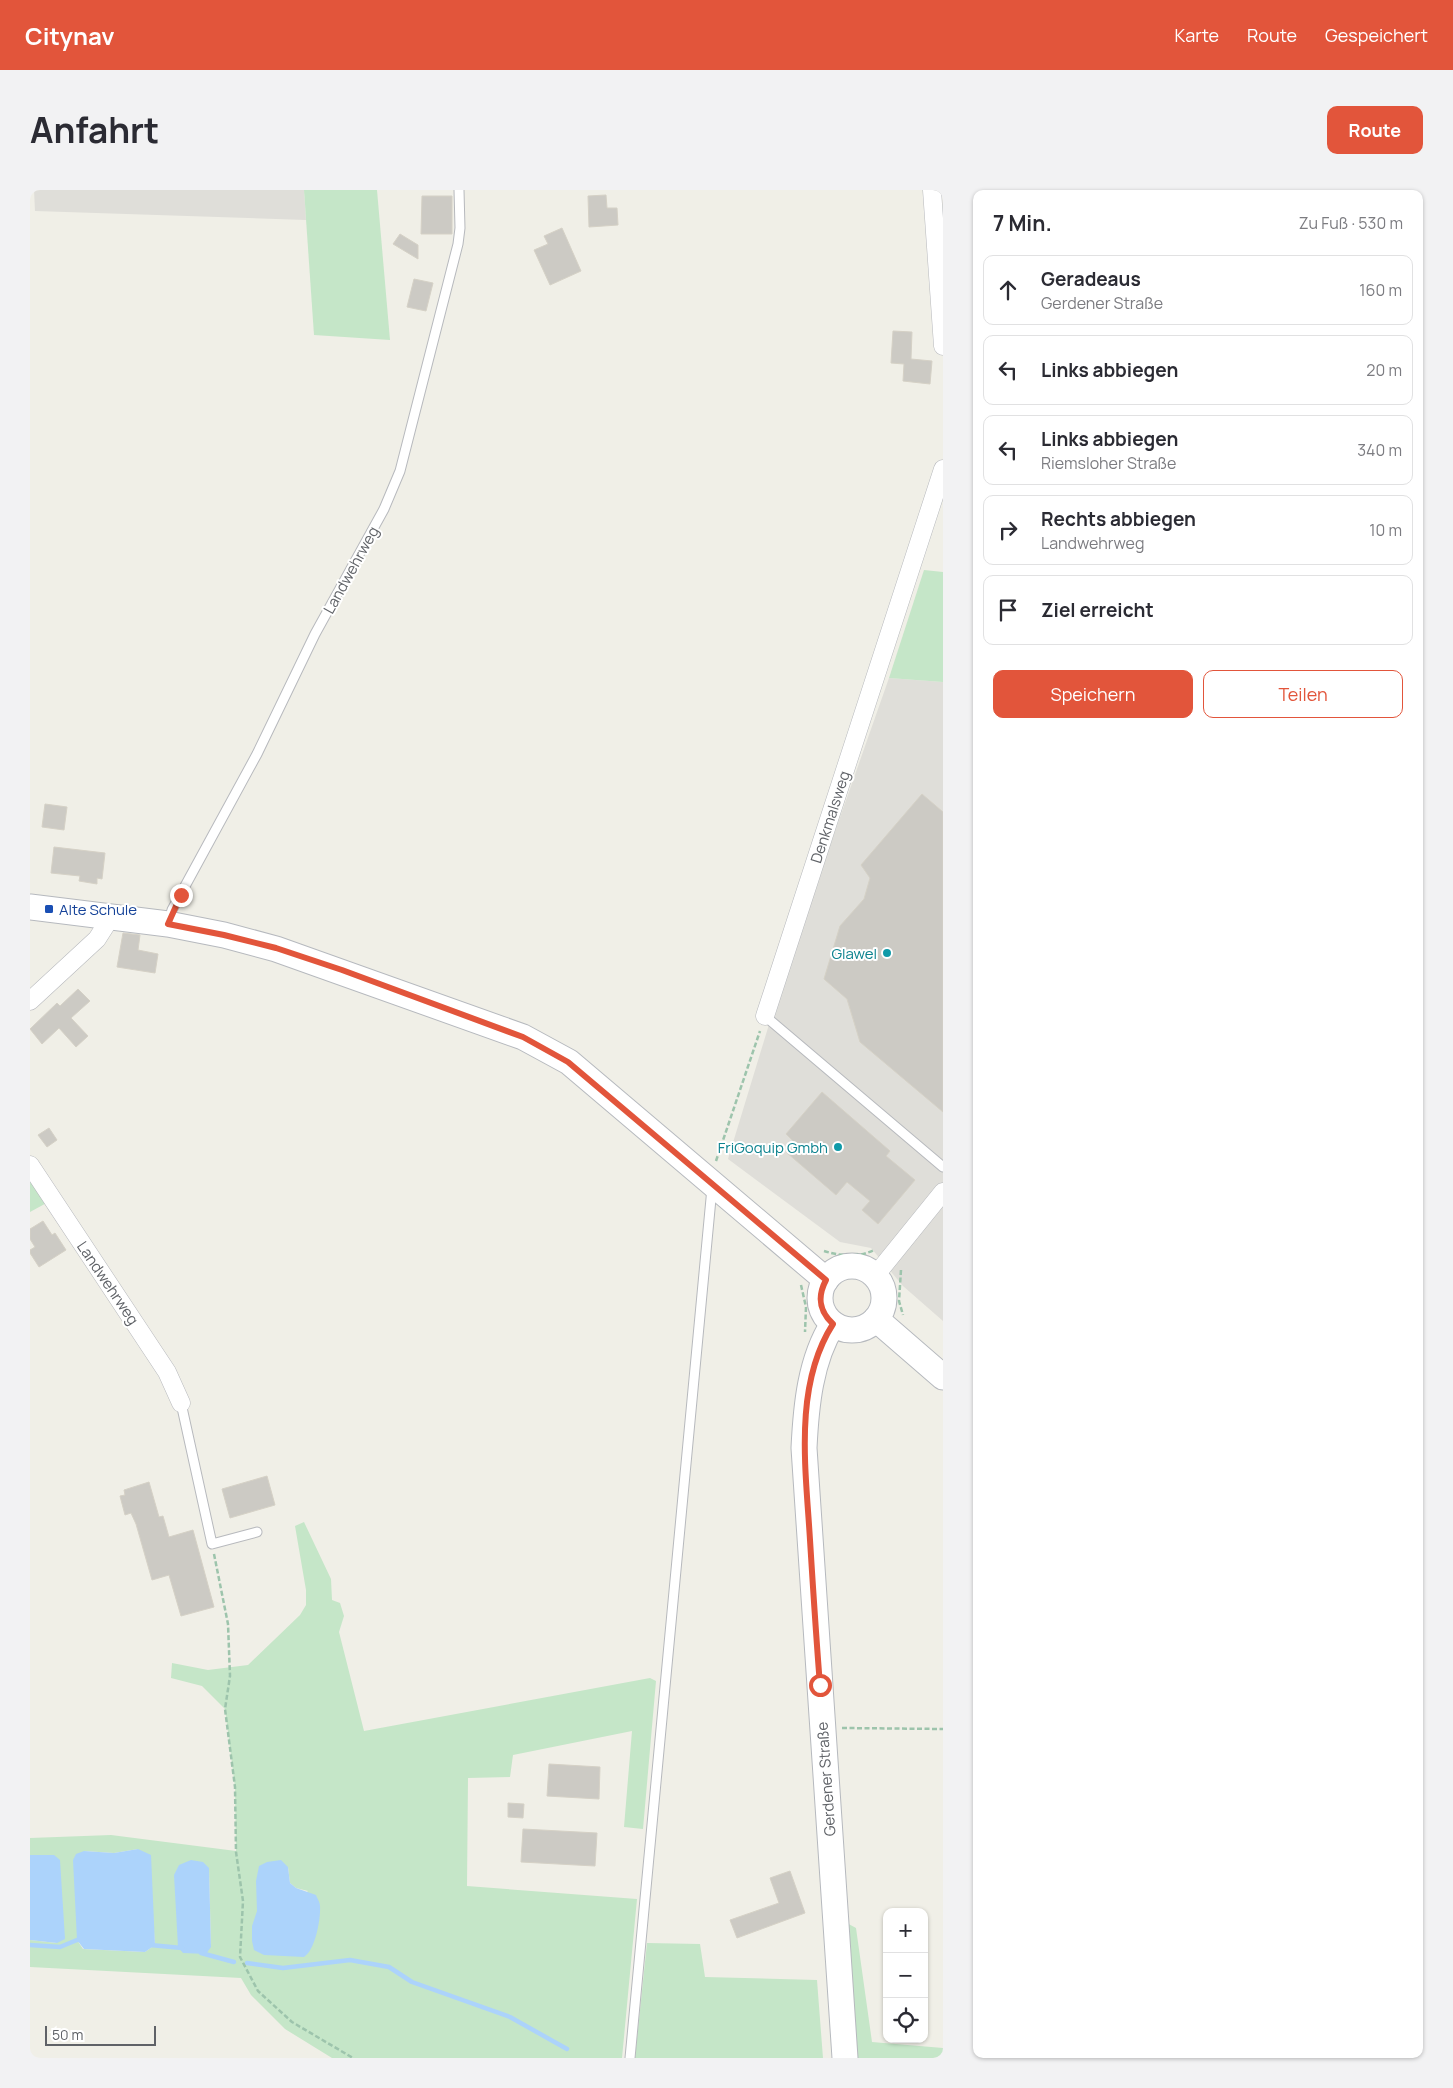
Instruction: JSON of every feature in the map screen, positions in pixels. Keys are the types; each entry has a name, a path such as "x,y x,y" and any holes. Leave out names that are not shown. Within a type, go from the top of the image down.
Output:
{"main road":[{"path":"30,907 168,924 276,948 523,1037 568,1062 714,1174 826,1280"},
{"path":"850,1266 859,1267 875,1276 884,1292 882,1311 876,1319 860,1329 841,1329 833,1324 821,1308 821,1289 826,1280 840,1268 850,1266"},
{"path":"876,1319 943,1377"},
{"name":"Gerdener Straße","path":"833,1324 825,1336 806,1406 804,1448 845,2058"}],"street":[{"path":"932,190 943,346"},
{"name":"Denkmalsweg","path":"765,1016 943,469"},
{"path":"30,1001 97,939 111,917"},
{"name":"Landwehrweg","path":"30,1165 167,1372 181,1403"},
{"path":"875,1276 943,1192"}],"lane":[{"name":"Landwehrweg","path":"168,924 172,910 257,754 314,634 384,510 400,471 458,244 460,211 458,190"},
{"path":"765,1016 943,1167"},
{"path":"630,2058 714,1174"},
{"path":"181,1403 212,1544 257,1532"}],"path":[{"path":"714,1174 765,1016"},
{"path":"212,1544 222,1584 228,1624 230,1676 225,1709 235,1787 236,1852 243,1901 240,1957 258,1991 285,2016 353,2058"},
{"path":"822,1728 943,1728"}],"shaded area":[{"path":"34,190 304,190 306,220 35,211"},
{"path":"889,678 943,682 943,1321 903,1286 871,1248 840,1242 728,1159 781,985"}],"green space":[{"path":"304,190 377,190 390,340 314,335"},
{"path":"924,570 943,572 943,682 889,678"},
{"path":"30,1165 52,1200 30,1212"},
{"path":"304,1522 331,1579 332,1600 340,1603 344,1616 339,1632 364,1731 650,1678 656,1681 643,1829 624,1827 632,1731 513,1755 510,1777 468,1778 467,1886 637,1899 622,2058 332,2058 285,2029 251,1995 241,1978 30,1967 30,1940 57,1943 54,1855 30,1855 30,1838 111,1835 236,1851 235,1787 225,1709 202,1686 171,1678 172,1663 208,1670 248,1665 300,1615 306,1605 306,1590 295,1526","holes":["138,1849 152,1903 155,1945 145,1952 83,1949 77,1940 84,1851 114,1853","288,1867 290,1883 296,1888 308,1891 252,1941 255,1920 270,1893","209,1869 211,1947 178,1947"]},
{"path":"843,1921 856,1928 872,2042 943,2048 943,2058 854,2058"},
{"path":"647,1943 700,1944 705,1977 817,1980 823,2058 635,2058"}],"water":[{"path":"138,1849 151,1855 155,1945 145,1952 84,1949 77,1940 73,1860 76,1854 84,1851 114,1853"},
{"path":"30,1855 54,1855 60,1860 65,1939 57,1943 30,1940"},
{"path":"191,1860 203,1862 209,1868 211,1947 206,1954 183,1953 178,1947 174,1875 179,1865"},
{"path":"281,1860 288,1867 290,1883 296,1888 316,1895 320,1905 314,1942 308,1954 304,1957 264,1955 254,1950 252,1926 257,1911 256,1881 259,1866 267,1862"}],"building":[{"path":"606,195 607,208 617,208 618,225 589,227 588,196"},
{"path":"422,196 452,196 452,234 421,234"},
{"path":"562,228 581,271 550,285 534,250 548,244 544,236"},
{"path":"400,234 418,245 418,259 393,244"},
{"path":"414,279 433,283 426,311 407,307"},
{"path":"893,331 912,332 911,359 932,361 930,384 903,381 904,364 891,363"},
{"name":"Glawel","path":"922,794 943,812 943,1112 860,1042 847,999 824,979 840,926 864,899 870,878 861,865"},
{"path":"45,804 67,807 64,830 42,827"},
{"path":"54,847 105,853 102,879 97,878 97,884 79,881 80,876 51,873"},
{"path":"123,933 140,935 138,950 158,954 155,973 117,967"},
{"path":"78,989 90,1001 71,1018 88,1036 76,1047 59,1028 42,1044 30,1029 57,1003 60,1006"},
{"name":"FriGoquip Gmbh","path":"822,1092 890,1151 886,1156 915,1180 878,1224 862,1210 870,1201 847,1182 836,1195 786,1152 794,1142 786,1134"},
{"path":"49,1128 57,1140 47,1147 38,1135"},
{"path":"43,1221 52,1235 55,1233 66,1250 39,1267 30,1253 30,1250 35,1247 30,1239 30,1229"},
{"path":"267,1476 275,1505 230,1518 222,1489"},
{"path":"149,1482 159,1517 163,1516 169,1537 193,1530 214,1607 181,1616 169,1575 152,1580 136,1524 131,1513 125,1515 120,1496 125,1495 124,1490"},
{"path":"549,1764 600,1767 599,1799 547,1796"},
{"path":"508,1803 524,1804 523,1818 508,1817"},
{"path":"523,1829 597,1833 595,1866 521,1862"},
{"path":"790,1871 805,1913 737,1938 730,1920 779,1903 770,1878"}],"waterway":[{"path":"30,1945 60,1947 77,1940 82,1940"},
{"path":"150,1945 182,1948"},
{"path":"201,1953 234,1962"},
{"path":"247,1963 283,1968 350,1960 389,1967 412,1982 510,2017 567,2049"}],"place":[{"name":"Alte Schule","path":"49,909"},
{"name":"Glawel","path":"887,953"},
{"name":"FriGoquip Gmbh","path":"838,1147"}],"route":[{"path":"181,895 172,910 168,924 276,948 342,970 523,1037 568,1062 826,1280 821,1289 821,1308 833,1324 825,1336 806,1406 804,1448 820,1685"}]}
